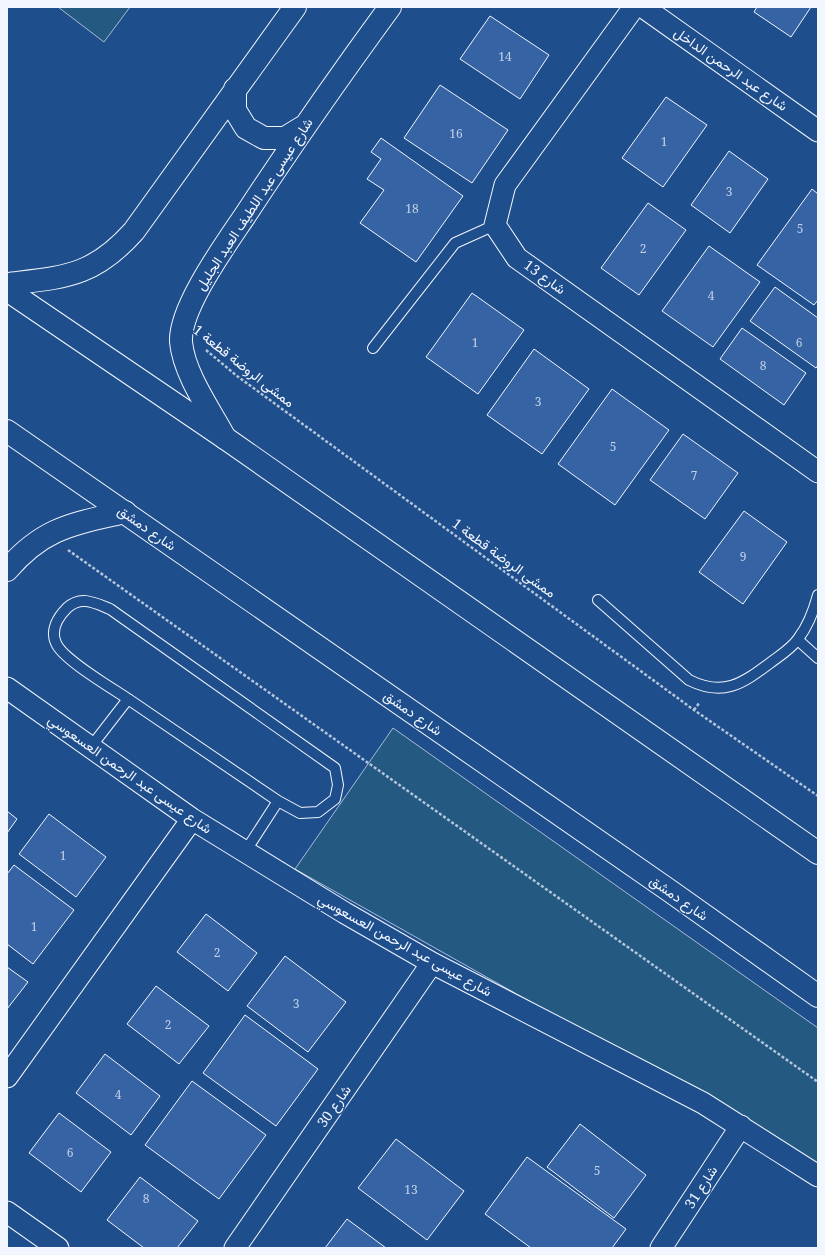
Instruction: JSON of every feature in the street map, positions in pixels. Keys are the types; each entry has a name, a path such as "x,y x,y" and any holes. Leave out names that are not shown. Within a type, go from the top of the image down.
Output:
{"main road":[{"path":"7,284 52,279 69,275 98,264 110,255 134,231 295,7"},
{"name":"شارع عيسى عبد اللطيف العبد الجليل","path":"225,438 188,370 181,341 182,330 190,306 216,259 303,127 390,7"},
{"path":"235,89 235,110 246,128 264,138 285,138 303,127"},
{"path":"7,290 225,438 818,853"},
{"name":"شارع دمشق","path":"7,431 818,996"},
{"path":"7,570 22,554 47,536 62,528 125,512"}],"street":[{"path":"495,225 505,185 634,7"},
{"name":"شارع عبد الرحمن الداخل","path":"643,7 818,131"},
{"name":"شارع 13","path":"495,225 517,258 818,472"},
{"name":"شارع عيسى عبد الرحمن العسعوسي","path":"7,688 192,819 345,913 432,963 703,1103 818,1176"},
{"path":"7,1077 192,819"},
{"name":"شارع 30","path":"235,1248 432,963"},
{"name":"شارع 31","path":"661,1248 741,1126"},
{"path":"7,1212 58,1248"}],"lane":[{"path":"373,348 455,244 495,225"},
{"path":"598,600 689,680 711,688 735,686 746,681 798,640 813,613 818,595"},
{"path":"88,600 110,609 335,768 338,785 335,799 318,812 300,813 278,801 128,700 64,655 55,643 54,628 61,614 72,603 88,600"},
{"path":"798,640 818,658"},
{"path":"90,748 128,700"},
{"path":"245,852 278,801"}],"path":[{"name":"ممشى الروضة قطعة 1","path":"182,330 243,380 694,710 818,796"},
{"path":"47,536 818,1082"}],"shaded area":[{"path":"58,7 130,7 104,42"},
{"path":"393,728 818,1028 818,1164 295,869"}],"building":[{"path":"757,7 811,7 791,37 754,12"},
{"path":"490,16 549,55 520,99 460,59"},
{"path":"440,85 508,130 472,183 404,138"},
{"path":"666,97 707,125 663,187 622,158"},
{"path":"381,138 463,196 416,262 360,223 384,190 367,179 381,159 371,152"},
{"path":"729,151 768,179 730,233 691,205"},
{"path":"812,189 818,194 818,300 814,305 757,265"},
{"path":"648,203 686,230 639,295 601,268"},
{"path":"709,246 760,282 713,347 662,311"},
{"path":"775,287 818,318 818,365 816,368 750,321"},
{"path":"472,293 524,330 478,394 426,357"},
{"path":"742,328 806,373 784,405 720,359"},
{"path":"534,349 589,389 542,454 487,415"},
{"path":"612,389 669,430 615,505 558,464"},
{"path":"683,434 738,473 705,519 650,480"},
{"path":"744,511 787,542 743,604 699,572"},
{"path":"7,811 17,819 7,833"},
{"path":"49,814 106,857 76,897 19,854"},
{"path":"14,865 74,910 33,964 7,944 7,874"},
{"path":"206,914 257,953 228,991 177,952"},
{"path":"285,956 346,1002 308,1052 247,1006"},
{"path":"7,967 28,982 7,1009"},
{"path":"156,986 209,1026 179,1064 127,1024"},
{"path":"245,1015 318,1069 276,1126 203,1073"},
{"path":"105,1054 160,1096 131,1135 76,1093"},
{"path":"192,1081 266,1135 219,1199 145,1145"},
{"path":"59,1113 111,1152 81,1192 29,1153"},
{"path":"580,1124 646,1175 614,1218 547,1167"},
{"path":"396,1139 464,1191 427,1240 358,1188"},
{"path":"527,1157 626,1229 612,1248 531,1248 485,1214"},
{"path":"140,1177 198,1221 177,1248 144,1248 107,1220"},
{"path":"347,1219 386,1248 325,1248"}]}
